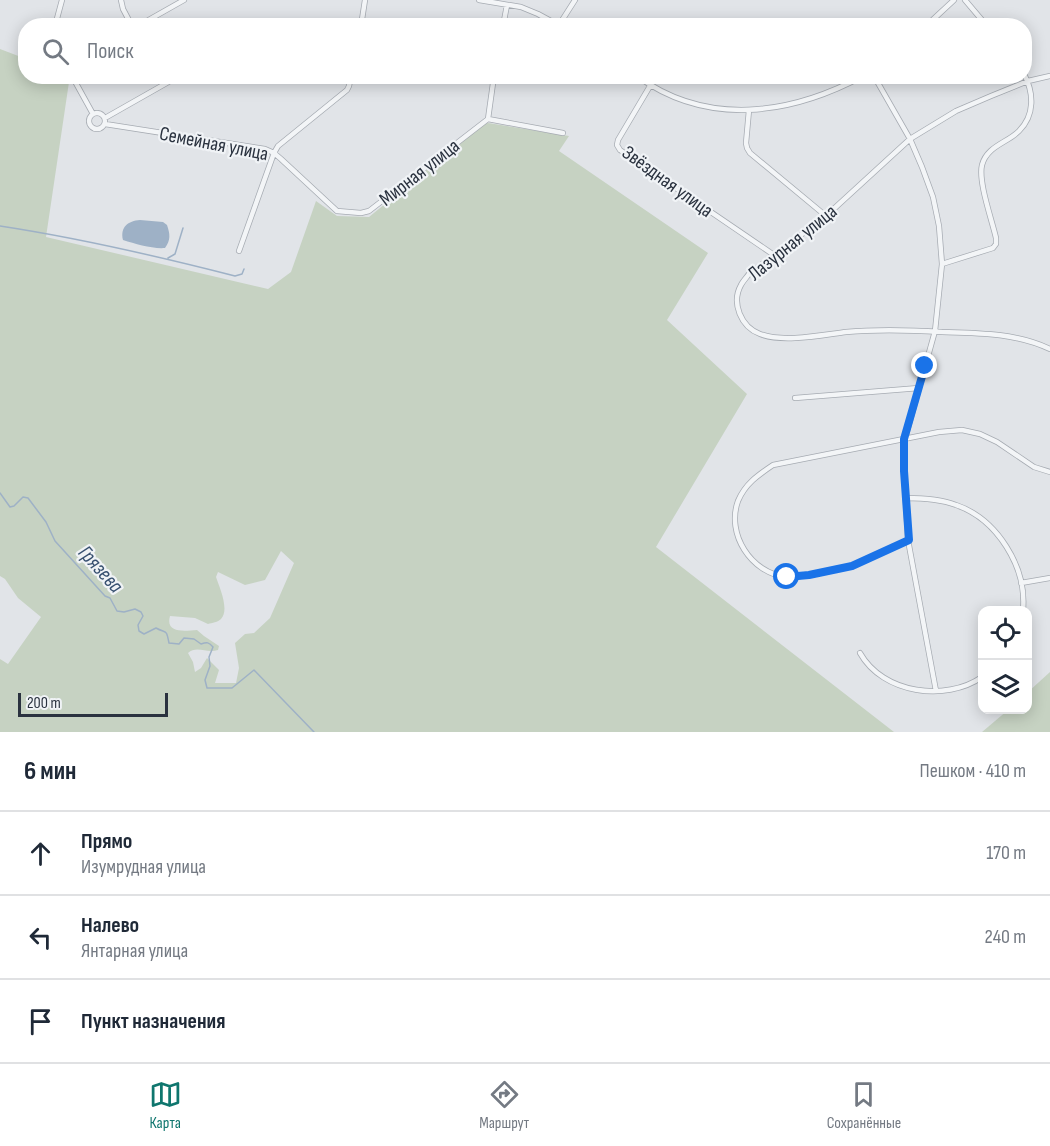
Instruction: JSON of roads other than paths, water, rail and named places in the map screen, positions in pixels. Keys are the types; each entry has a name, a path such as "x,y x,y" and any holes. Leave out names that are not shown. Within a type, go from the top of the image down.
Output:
{"street":[{"path":"122,0 121,4 128,18"},
{"path":"152,18 184,0"},
{"path":"362,18 365,0"},
{"path":"479,0 520,7 546,18"},
{"path":"520,7 522,0"},
{"path":"563,18 575,0"},
{"path":"935,18 954,0"},
{"path":"964,0 980,18"},
{"path":"57,18 60,1"},
{"path":"505,18 507,5"},
{"name":"Лазурная улица","path":"1032,80 1050,76"},
{"path":"76,84 93,114"},
{"path":"93,114 89,121 92,128 99,129 105,121 166,84"},
{"path":"239,251 274,153 281,143 347,90 350,84"},
{"path":"493,84 488,119 563,133"},
{"path":"647,84 690,103 714,109 749,110 777,108 800,103 846,84"},
{"path":"879,84 910,139 922,167 933,197 939,226 942,264 935,331 904,439 909,540 936,691"},
{"name":"Лазурная улица","path":"1021,84 956,111 910,139 826,216 749,274 738,294 739,312 742,320 752,330 760,335 772,337 793,338 893,330 987,333 1022,338 1050,349"},
{"path":"942,264 993,248 996,244 981,168 985,157 993,148 1019,132 1028,118 1032,108 1029,84"},
{"name":"Звёздная улица","path":"650,86 618,140 617,145 620,150 774,255"},
{"path":"749,110 746,143 750,153 826,216"},
{"path":"93,114 101,114 105,121"},
{"name":"Мирная улица","path":"312,188 337,211 369,212 488,119"},
{"name":"Семейная улица","path":"105,121 265,149 274,153 312,188"},
{"path":"795,398 919,388"},
{"path":"909,540 852,566 809,575 787,577 773,574 748,557 739,540 736,533 738,502 747,486 773,465 939,432 962,430 980,434 1034,466 1050,472"},
{"path":"906,498 936,500 957,505 991,527 1004,543 1014,562 1021,583 1024,606"},
{"path":"1021,583 1050,578"},
{"path":"860,653 865,662 879,676 917,690 936,691 955,688 978,680"}],"water":[{"path":"140,220 163,222 167,225 169,237 165,248 149,247 123,240 124,228"}],"waterway":[{"path":"0,226 118,248 235,276 242,274 244,269"},
{"path":"168,258 175,254 183,228"},
{"name":"Грязева","path":"0,493 10,507 23,497 28,498 46,522 55,541 105,596 110,598 117,611 135,609 141,612 143,616 138,625 139,631 144,634 156,628 166,632 169,643 179,644 184,638 212,645 209,657 210,666 205,680 207,688 232,688 254,670 314,732"}]}
